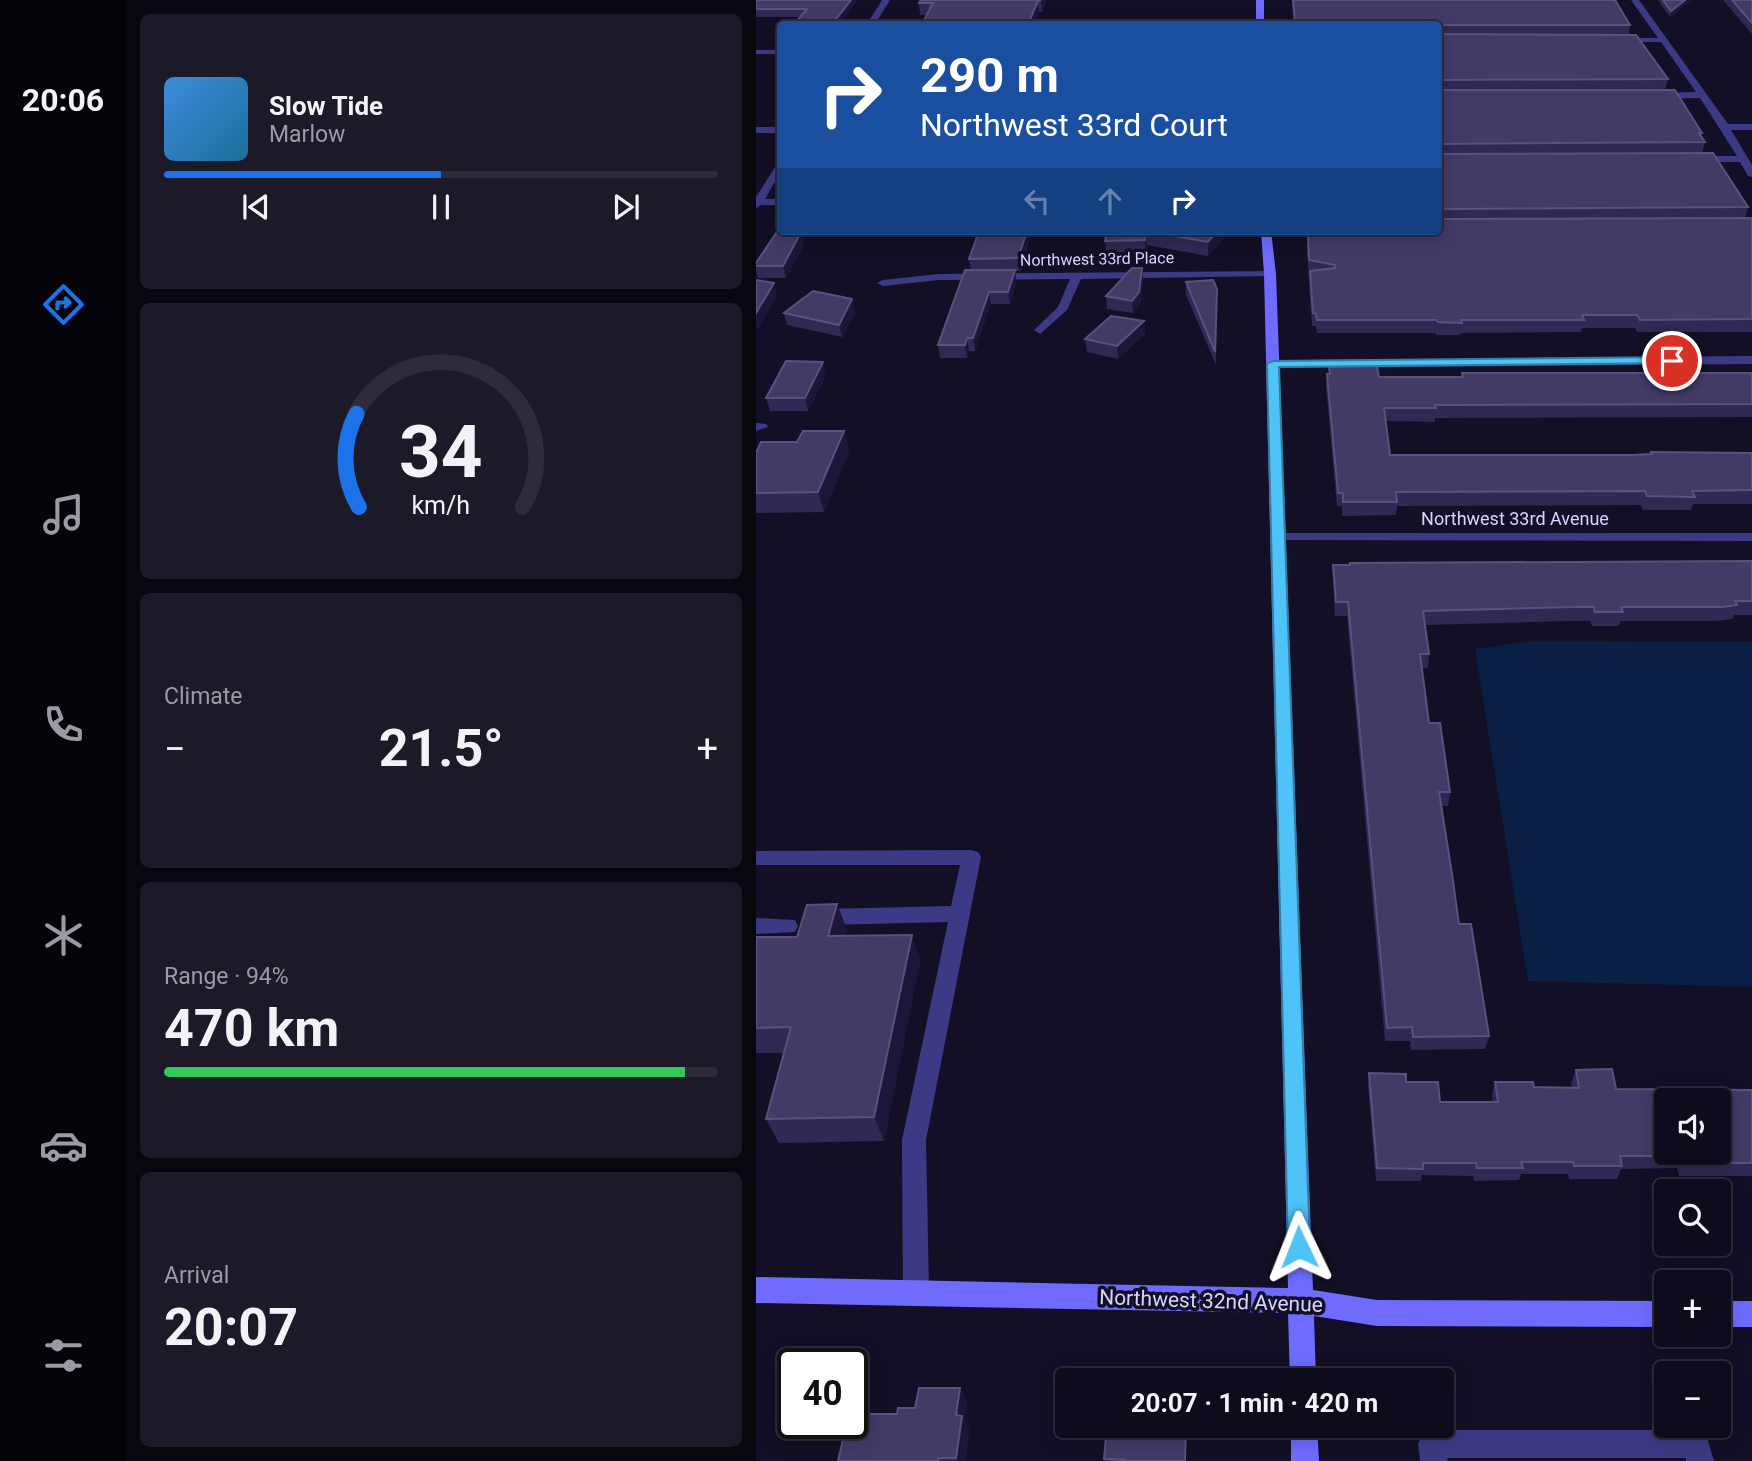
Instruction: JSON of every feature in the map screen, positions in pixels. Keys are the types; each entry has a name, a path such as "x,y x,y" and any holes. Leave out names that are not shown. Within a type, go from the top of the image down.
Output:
{"street":[{"path":"873,21 886,0"},
{"path":"1260,0 1260,21"},
{"path":"1635,0 1725,127 1752,174"},
{"path":"1611,40 1663,40"},
{"path":"756,52 777,52"},
{"path":"1646,96 1702,95"},
{"path":"1725,127 1752,127"},
{"path":"756,130 777,130"},
{"path":"1686,159 1741,159"},
{"path":"757,204 777,171"},
{"path":"757,204 777,202"},
{"path":"1266,235 1273,364 1303,1368"},
{"name":"Northwest 33rd Place","path":"883,283 939,277 1270,274"},
{"path":"1040,330 1063,308 1077,275"},
{"path":"1273,364 1752,360"},
{"name":"Northwest 33rd Avenue","path":"1278,537 1752,537"},
{"path":"756,858 971,857 914,1140 916,1291"},
{"path":"826,917 960,914"},
{"path":"756,926 788,926"},
{"name":"Northwest 32nd Avenue","path":"756,1290 916,1291 1301,1301 1377,1313 1654,1314"},
{"path":"1731,1314 1752,1314"},
{"path":"1304,1438 1305,1461"},
{"path":"1434,1461 1432,1444 1696,1444 1700,1461"}],"water":[{"path":"1531,641 1752,642 1752,987 1528,981 1475,649"}],"building":[{"path":"756,0 851,0 834,21 797,21 807,9 756,9"},
{"path":"921,0 1041,0 1038,1 1029,21 924,21 933,3 919,3"},
{"path":"1293,0 1615,0 1630,25 1442,25 1442,21 1295,21"},
{"path":"1663,0 1685,0 1671,11"},
{"path":"1732,0 1752,0 1752,23"},
{"path":"1442,34 1636,35 1668,79 1442,80"},
{"path":"1442,90 1675,90 1705,142 1442,144"},
{"path":"1713,153 1748,207 1442,209 1442,154"},
{"path":"1752,218 1752,319 1640,320 1637,315 1582,315 1584,320 1461,320 1462,323 1437,320 1317,320 1316,314 1313,313 1310,271 1335,268 1335,265 1309,260 1308,236 1442,235 1442,219"},
{"path":"777,232 777,235 799,235 783,266 756,266"},
{"path":"978,235 1026,235 1018,258 969,259"},
{"path":"1106,235 1146,235 1145,240 1105,241"},
{"path":"1169,235 1214,235 1208,242"},
{"path":"1132,268 1142,268 1139,292 1132,301 1106,296"},
{"path":"965,270 1015,270 1008,292 989,292 973,338 967,338 965,345 938,345"},
{"path":"756,280 774,283 756,313"},
{"path":"1213,280 1217,289 1215,352 1186,282"},
{"path":"813,291 852,299 839,325 784,313"},
{"path":"1111,316 1144,321 1117,346 1085,339"},
{"path":"786,361 823,362 805,398 766,398"},
{"path":"1377,366 1379,377 1463,377 1462,373 1752,373 1752,404 1435,405 1436,408 1384,408 1390,455 1752,453 1752,490 1692,491 1695,497 1647,496 1645,491 1396,492 1397,502 1343,502 1343,493 1338,493 1327,374 1330,374 1329,367"},
{"path":"803,431 844,431 818,492 756,493 756,453 761,442 797,442"},
{"path":"1752,561 1752,601 1735,601 1737,605 1621,607 1623,612 1595,612 1594,607 1423,611 1429,654 1420,654 1429,723 1440,723 1450,792 1439,792 1459,924 1471,924 1489,1036 1413,1037 1412,1027 1387,1028 1348,602 1336,602 1333,565"},
{"path":"837,904 828,936 912,935 874,1117 766,1119 791,1027 756,1028 756,937 797,937 807,905"},
{"path":"1612,1069 1616,1089 1654,1089 1654,1156 1620,1156 1622,1166 1521,1162 1523,1168 1477,1168 1476,1163 1423,1163 1423,1169 1377,1168 1369,1073 1406,1074 1406,1082 1438,1082 1440,1102 1498,1102 1495,1082 1533,1082 1534,1087 1579,1088 1576,1070"},
{"path":"1731,1090 1752,1090 1752,1163 1731,1163"},
{"path":"919,1388 960,1388 956,1415 962,1416 956,1458 938,1458 938,1461 838,1461 843,1439 868,1439 868,1414 897,1414 898,1408 915,1408"},
{"path":"1106,1438 1186,1438 1185,1461 1104,1459"}],"route":[{"path":"1299,1247 1273,364 1672,361"}]}
